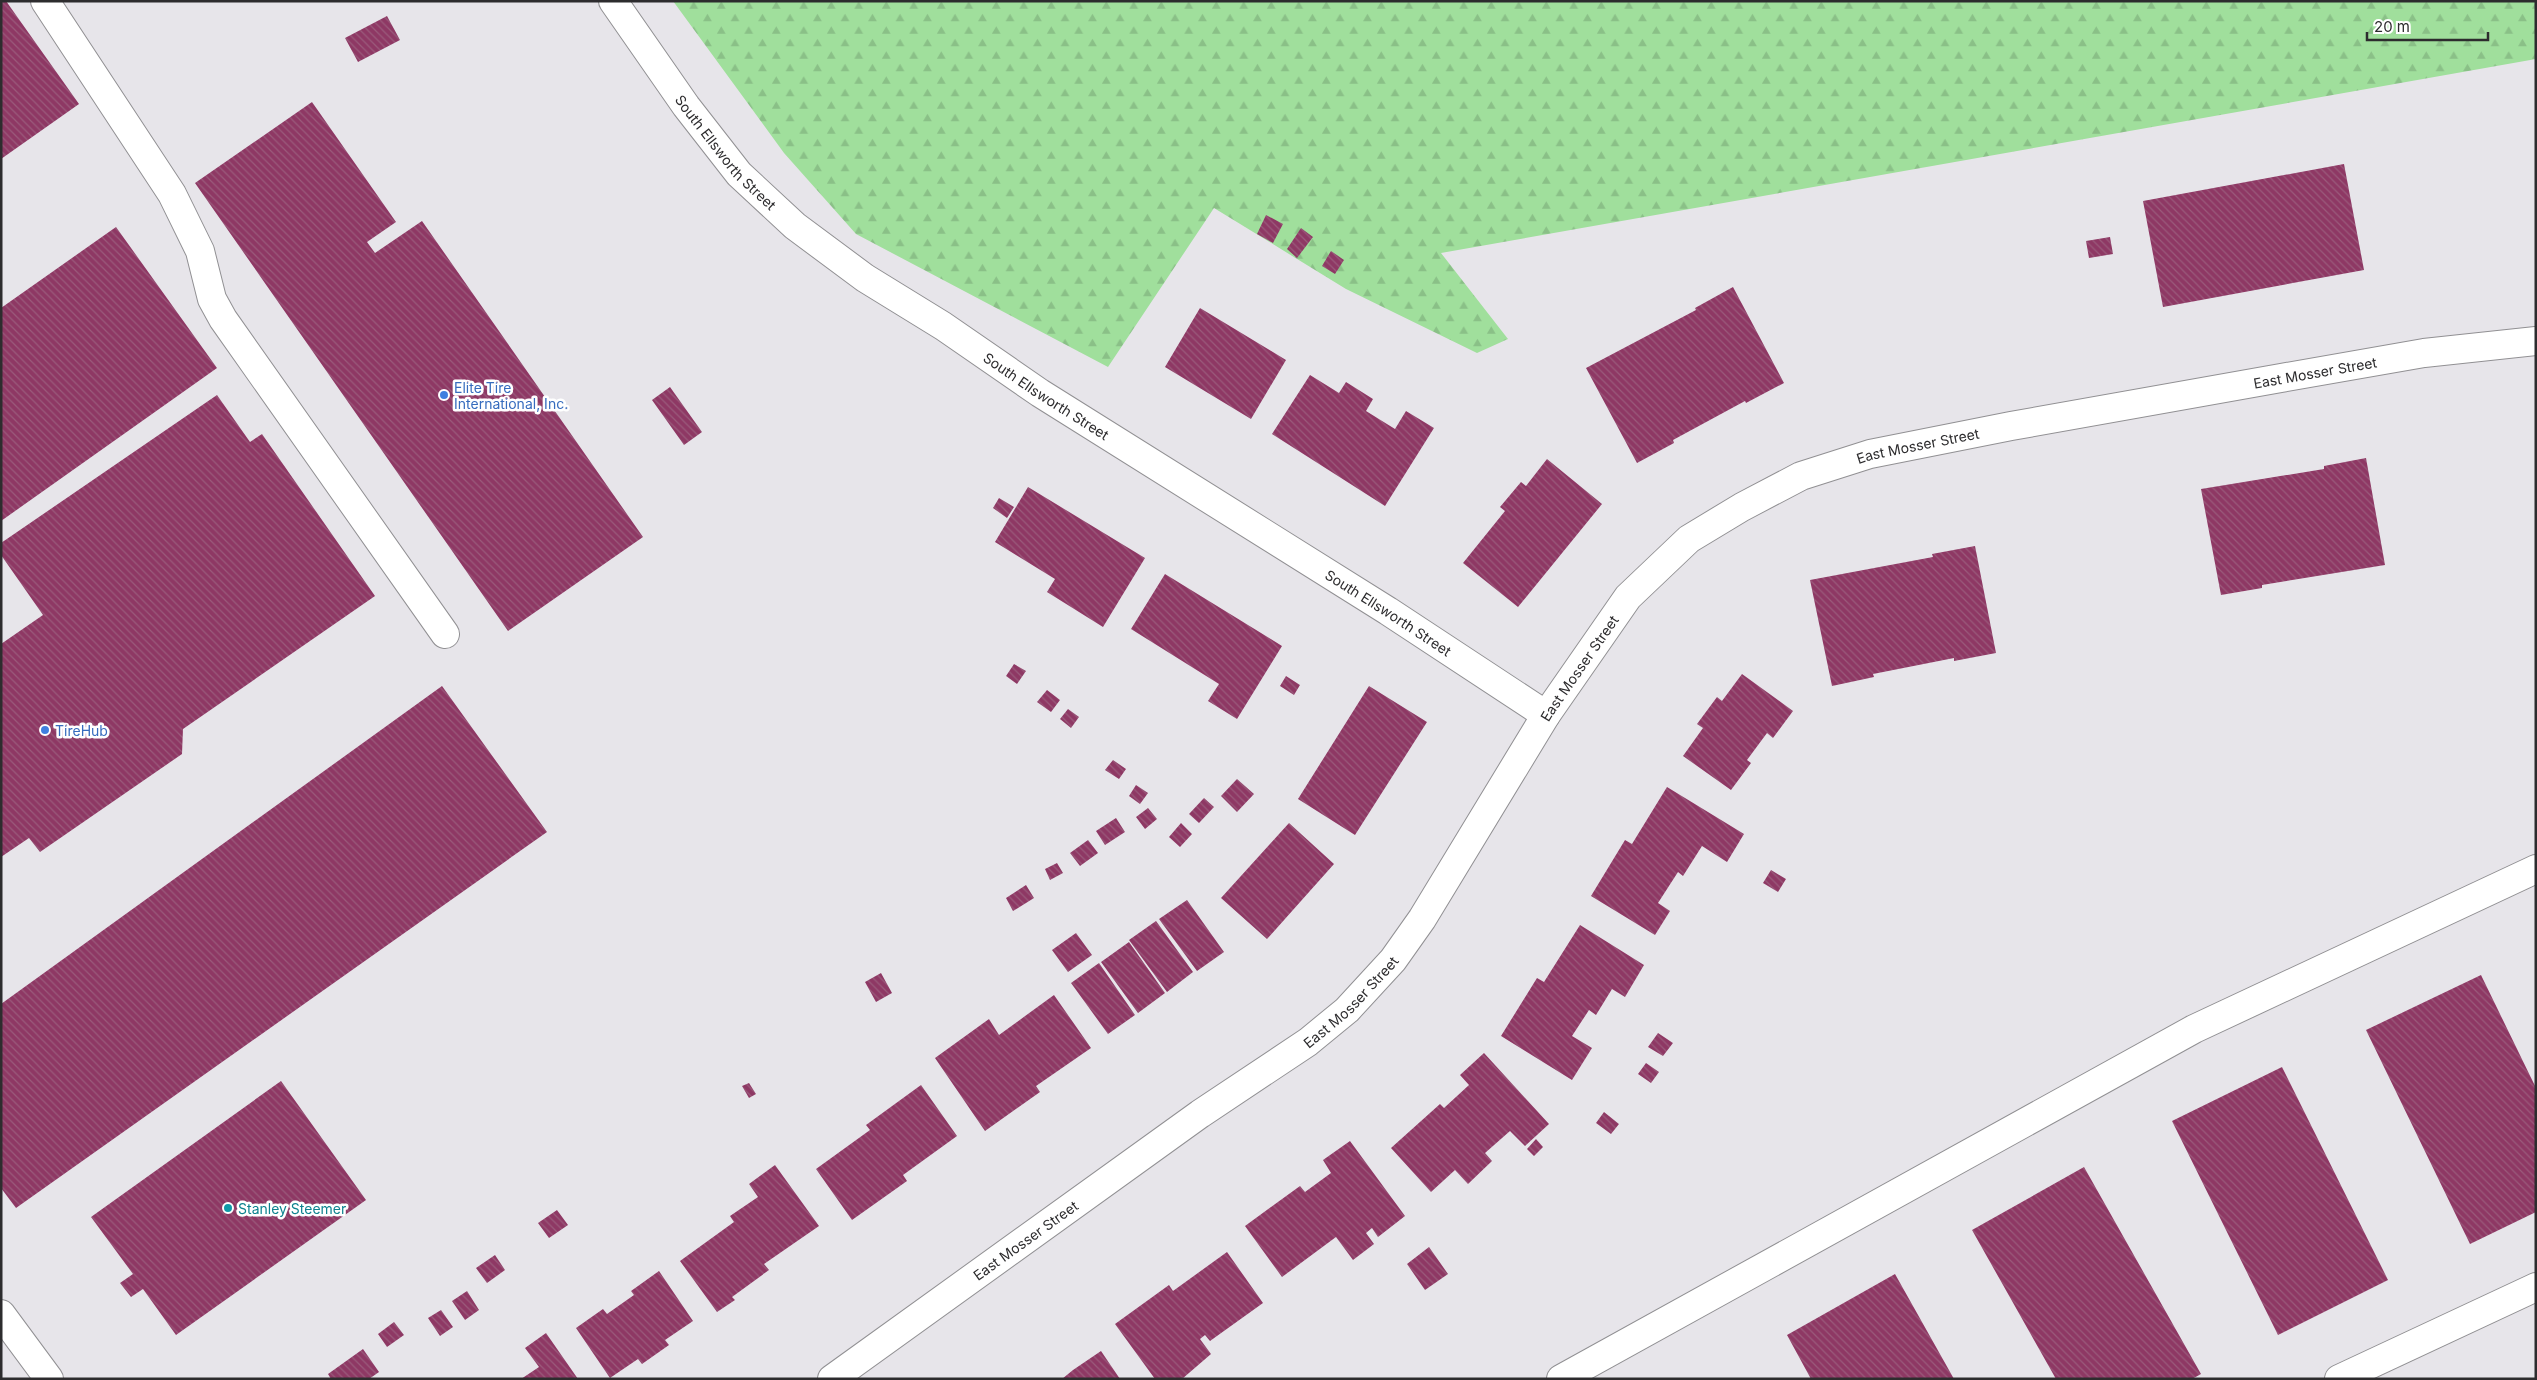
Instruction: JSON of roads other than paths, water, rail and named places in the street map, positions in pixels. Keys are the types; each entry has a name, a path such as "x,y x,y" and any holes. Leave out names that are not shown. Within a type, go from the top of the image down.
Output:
{"street":[{"path":"45,1 172,194 200,252 212,299 223,319 445,634"},
{"name":"South Ellsworth Street","path":"614,1 686,106 740,174 803,232 864,278 943,326 1040,393 1380,605 1546,715"},
{"name":"East Mosser Street","path":"832,1379 1200,1114 1308,1042 1347,1010 1393,960 1422,919 1546,715 1628,597 1688,539 1742,507 1801,476 1870,454 2011,426 2424,353 2536,341"},
{"path":"1561,1379 2194,1029 2536,869"},
{"path":"2339,1379 2536,1287"},
{"path":"1,1314 49,1379"}],"place":[{"name":"Elite Tire International, Inc.","path":"444,395"},
{"name":"TireHub","path":"45,730"},
{"name":"Stanley Steemer","path":"228,1208"}]}
